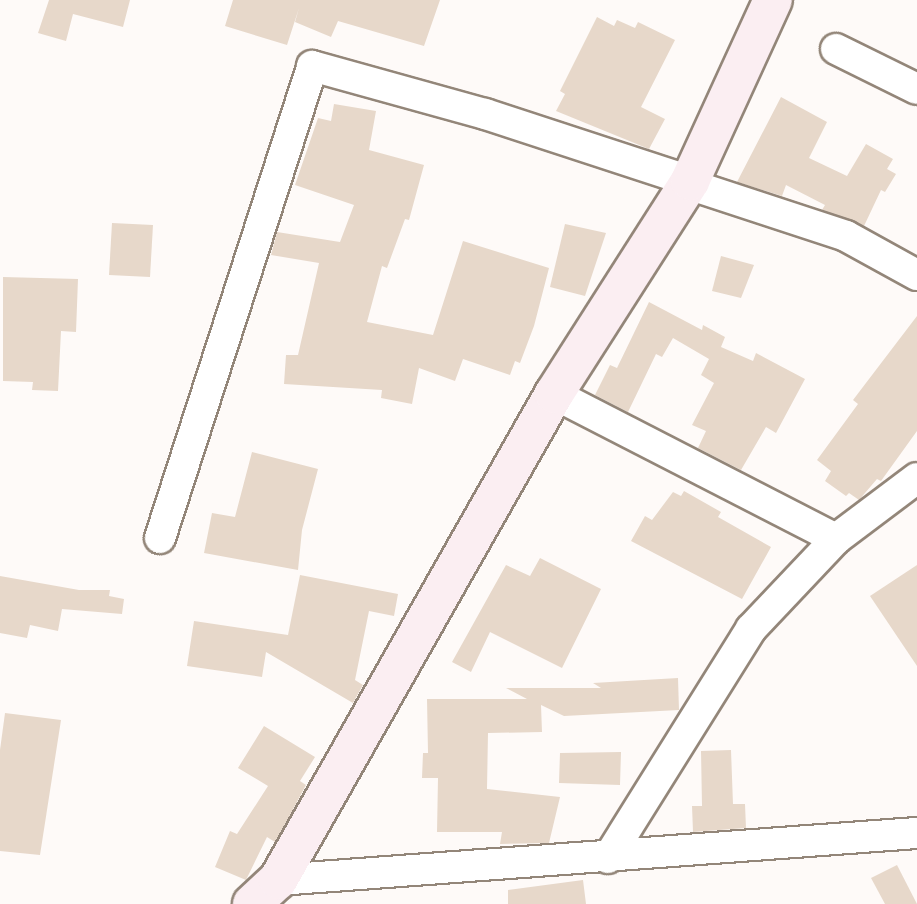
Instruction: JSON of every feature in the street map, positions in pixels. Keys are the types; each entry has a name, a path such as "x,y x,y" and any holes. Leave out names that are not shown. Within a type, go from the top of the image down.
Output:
{"street":[{"path":"265,892 554,394 689,182 773,0"},
{"path":"836,49 917,89"},
{"path":"160,538 312,66 485,114 846,236 917,275"},
{"path":"554,394 836,539"},
{"path":"608,858 751,629 836,539 917,478"},
{"path":"265,892 608,858 917,833"}],"building":[{"path":"49,0 130,0 123,27 73,14 66,41 38,33"},
{"path":"233,0 440,0 424,46 338,21 331,37 295,22 299,8 287,45 225,26"},
{"path":"597,17 614,26 617,20 635,28 638,22 675,40 641,107 665,119 649,149 556,111 565,94 560,91"},
{"path":"781,97 827,122 809,158 847,176 866,144 893,159 887,169 896,174 885,192 881,190 864,226 822,210 825,205 786,185 782,196 737,182"},
{"path":"334,104 376,111 369,150 424,165 409,220 405,219 387,268 382,266 367,322 433,335 463,241 549,268 534,326 520,363 515,361 510,375 463,359 455,381 419,368 412,404 381,398 382,390 284,384 286,355 298,355 319,263 271,255 277,232 340,242 354,205 295,185 318,118 331,121"},
{"path":"112,223 153,225 150,277 109,275"},
{"path":"565,224 606,233 585,296 550,287"},
{"path":"721,256 754,265 741,298 712,291"},
{"path":"3,277 78,279 76,332 61,331 58,391 32,390 33,382 3,381"},
{"path":"649,302 702,330 703,325 725,337 721,347 753,361 756,353 805,379 776,433 766,427 741,470 698,448 706,431 692,425 714,383 701,375 709,359 673,338 662,357 656,354 628,412 595,395 610,365 617,368"},
{"path":"917,316 917,431 881,481 877,479 859,500 849,493 846,496 825,481 831,471 817,460 858,404 853,400"},
{"path":"252,452 318,469 302,530 298,570 204,553 212,513 235,517"},
{"path":"684,491 721,512 718,517 771,547 742,599 631,541 645,516 652,520 673,492 681,496"},
{"path":"540,558 601,589 562,668 490,632 471,672 452,662 506,565 530,576"},
{"path":"917,565 917,666 870,596"},
{"path":"300,575 398,594 394,616 369,611 355,680 363,685 353,703 266,652 262,677 187,666 194,621 288,635"},
{"path":"0,576 79,590 110,590 109,596 124,599 122,614 62,609 58,631 30,625 27,638 0,633"},
{"path":"678,678 679,710 564,716 541,705 542,732 488,733 487,789 560,797 549,843 500,844 502,832 437,832 438,778 422,778 423,753 428,753 427,699 527,699 506,688 601,688 593,683"},
{"path":"5,713 61,720 40,855 0,851 0,750"},
{"path":"264,726 315,757 300,781 306,785 275,842 267,837 246,880 215,867 230,831 237,834 268,786 238,768"},
{"path":"731,750 733,804 745,804 746,828 693,832 692,806 702,806 701,751"},
{"path":"621,752 620,785 559,783 560,753"},
{"path":"897,865 917,904 885,904 871,878"},
{"path":"583,880 586,904 508,904 508,890"}]}
